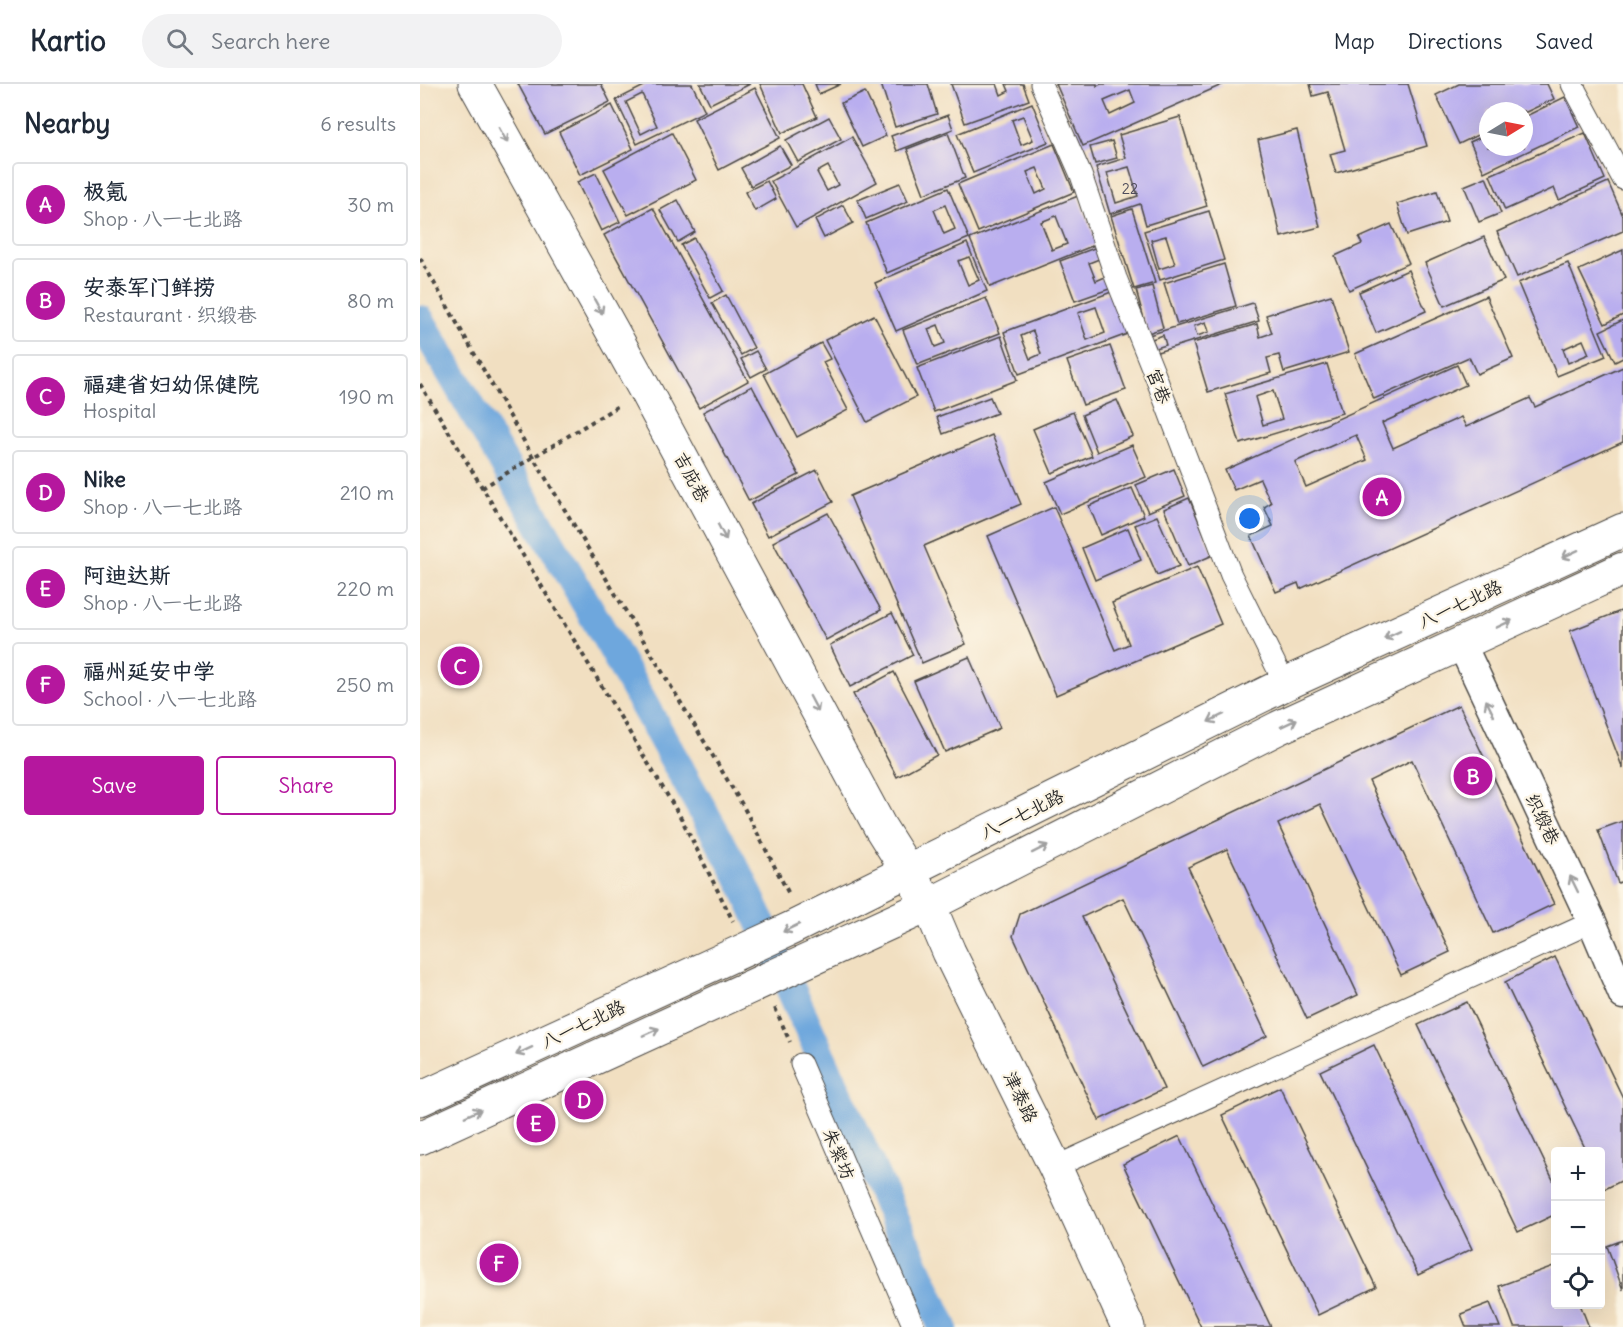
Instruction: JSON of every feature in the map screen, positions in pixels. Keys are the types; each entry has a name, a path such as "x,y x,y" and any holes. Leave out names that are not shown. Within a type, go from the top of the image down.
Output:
{"main road":[{"name":"吉庇巷","path":"475,84 645,390 880,827 907,871"},
{"name":"八一七北路","path":"420,1099 844,903 1285,684 1623,530"},
{"name":"八一七北路","path":"420,1138 929,905 1278,728 1623,569"},
{"name":"津泰路","path":"907,871 929,905 949,952 1055,1167 1128,1327"}],"street":[{"name":"宫巷","path":"1041,84 1081,175 1116,278 1231,575 1285,684"},
{"path":"1572,84 1623,179"},
{"name":"织缎巷","path":"1461,643 1592,922 1623,995"},
{"path":"1055,1167 1592,922"},
{"name":"朱紫坊","path":"801,1064 914,1327"}],"path":[{"path":"420,258 534,457 743,806 804,922"},
{"path":"420,384 681,818 747,949"},
{"path":"482,488 645,390"},
{"path":"762,981 801,1064"}],"building":[{"path":"518,84 601,84 610,102 545,134"},
{"path":"648,84 692,84 705,111 637,144 616,100","holes":["642,94 657,126 641,134 626,102"]},
{"path":"700,84 750,84 710,104"},
{"path":"760,84 802,84 817,117 782,133"},
{"path":"815,84 841,84 819,94"},
{"path":"881,84 928,84 937,114 895,127"},
{"path":"951,84 997,84 1001,95 1009,91 1006,84 1023,84 1029,100 965,123"},
{"path":"1056,84 1097,84 1097,86 1101,84 1224,84 1083,146","holes":["1130,90 1135,103 1110,115 1104,101"]},
{"path":"1310,84 1408,84 1427,146 1336,173 1330,154 1345,150 1328,92 1313,96"},
{"path":"1459,84 1547,84 1554,99 1533,109 1533,102 1479,102 1479,134 1459,144 1436,95"},
{"path":"755,88 780,138 719,170 694,119"},
{"path":"865,92 886,136 862,147 841,103"},
{"path":"1565,97 1579,127 1533,149 1533,113"},
{"path":"1032,103 1048,142 973,173 957,134","holes":["1023,116 1033,140 1021,145 1012,120"]},
{"path":"612,105 633,149 580,175 559,132"},
{"path":"948,115 953,129 897,151 891,136"},
{"path":"829,117 841,139 798,162 786,140"},
{"path":"1180,117 1207,206 1146,225 1140,204 1110,214 1096,167 1126,158 1119,135","holes":["1129,167 1138,196 1116,203 1107,173"]},
{"path":"1297,130 1320,227 1281,237 1258,140"},
{"path":"672,133 696,180 628,215 604,169"},
{"path":"948,133 965,178 924,194 907,149"},
{"path":"1585,133 1605,179 1559,200 1554,188 1505,210 1490,175"},
{"path":"852,137 877,182 796,227 771,181","holes":["828,166 838,185 827,191 817,172"]},
{"path":"1479,138 1479,156 1518,156 1484,172 1470,142"},
{"path":"1112,141 1117,158 1095,164 1090,147"},
{"path":"1054,144 1074,192 978,232 958,184","holes":["1037,168 1046,189 1036,194 1027,172"]},
{"path":"780,146 791,165 751,186 741,168"},
{"path":"596,173 620,222 601,231 577,182"},
{"path":"1486,177 1501,213 1479,222 1464,186"},
{"path":"767,181 776,199 755,211 745,192"},
{"path":"1608,182 1623,216 1623,231 1517,277 1497,232"},
{"path":"900,183 908,201 866,219 858,200"},
{"path":"948,188 969,238 887,273 866,223","holes":["945,205 955,229 944,234 934,210"]},
{"path":"1437,191 1447,222 1407,235 1397,204"},
{"path":"1078,196 1097,244 990,287 970,239","holes":["1056,216 1067,244 1052,250 1041,222"]},
{"path":"678,200 695,232 678,242 660,210"},
{"path":"843,205 853,223 824,238 815,220"},
{"path":"653,208 748,381 699,408 604,235"},
{"path":"1132,209 1155,283 1134,289 1111,216"},
{"path":"1209,211 1224,260 1160,280 1144,231","holes":["1166,236 1175,264 1159,269 1151,240"]},
{"path":"1391,224 1409,263 1349,290 1335,256 1362,244 1359,238"},
{"path":"1484,237 1504,280 1444,306 1425,263"},
{"path":"694,238 723,291 710,298 681,245"},
{"path":"967,243 987,291 896,331 875,283","holes":["969,257 979,280 968,285 958,261"]},
{"path":"1097,247 1112,288 1075,301 1060,261","holes":["1099,259 1105,277 1096,281 1089,263"]},
{"path":"1623,250 1623,315 1605,324 1579,270"},
{"path":"1568,263 1606,356 1557,376 1518,283","holes":["1583,340 1589,354 1568,363 1563,349"]},
{"path":"1224,264 1236,306 1177,324 1164,283"},
{"path":"1408,270 1426,311 1376,333 1359,292"},
{"path":"1152,286 1163,328 1148,333 1136,290"},
{"path":"1114,291 1130,333 1019,374 1004,332","holes":["1096,307 1105,333 1087,340 1078,313","1033,331 1041,354 1030,359 1021,336"]},
{"path":"726,295 754,348 741,355 712,303"},
{"path":"1331,295 1349,352 1284,372 1279,355 1267,358 1271,373 1208,392 1193,343 1257,324 1260,337 1272,333 1266,315"},
{"path":"1486,296 1513,358 1477,374 1469,357 1374,399 1355,354"},
{"path":"986,298 1000,333 917,365 903,330","holes":["938,325 945,343 935,347 928,329"]},
{"path":"1253,303 1259,321 1154,353 1149,335","holes":["1206,322 1209,332 1197,336 1194,326","1163,335 1166,345 1156,348 1152,339"]},
{"path":"874,315 916,397 867,422 825,340"},
{"path":"1623,320 1623,358 1615,362 1600,331"},
{"path":"1001,336 1017,380 934,412 917,368"},
{"path":"821,343 830,359 823,362 848,410 797,437 764,374"},
{"path":"1110,346 1126,390 1083,405 1067,361"},
{"path":"756,351 766,369 751,377 741,359"},
{"path":"1327,364 1342,413 1240,444 1225,394","holes":["1273,391 1282,419 1263,425 1255,397"]},
{"path":"1457,365 1466,385 1382,423 1393,448 1461,417 1466,427 1530,398 1535,407 1623,367 1623,442 1300,589 1298,583 1276,592 1251,536 1273,526 1264,507 1271,503 1260,479 1234,490 1225,470","holes":["1356,435 1367,460 1306,487 1295,462"]},
{"path":"752,386 799,475 749,501 703,412"},
{"path":"990,397 997,413 943,434 937,417"},
{"path":"1117,400 1133,436 1097,452 1082,415"},
{"path":"1073,412 1092,456 1052,473 1033,429"},
{"path":"992,435 1021,504 924,546 966,644 922,663 850,496"},
{"path":"1132,445 1146,477 1060,514 1046,482"},
{"path":"1174,469 1185,496 1148,512 1136,485"},
{"path":"817,470 833,502 768,536 751,504"},
{"path":"1132,488 1144,516 1101,535 1089,506"},
{"path":"1189,498 1213,555 1188,566 1164,509"},
{"path":"1054,507 1115,650 1129,644 1112,603 1197,567 1221,624 1056,695 988,536"},
{"path":"828,513 881,610 826,640 773,542"},
{"path":"1157,516 1179,566 1157,575 1135,525"},
{"path":"1128,528 1141,560 1095,580 1082,548"},
{"path":"1623,610 1623,769 1570,631"},
{"path":"892,613 913,655 850,687 830,645"},
{"path":"969,657 1000,728 945,752 914,681"},
{"path":"894,672 937,755 897,777 853,694"},
{"path":"1459,705 1554,904 1493,933 1412,760 1369,781 1450,952 1401,975 1320,804 1278,824 1358,995 1307,1019 1227,849 1188,867 1267,1036 1203,1067 1123,898 1082,917 1164,1089 1099,1120 1013,936 1020,914"},
{"path":"1623,821 1623,881 1618,883 1598,830"},
{"path":"1555,957 1623,1098 1623,1180 1605,1189 1605,1147 1585,1147 1505,982"},
{"path":"1467,1002 1551,1176 1551,1216 1518,1232 1418,1025"},
{"path":"1374,1045 1472,1249 1418,1275 1320,1071"},
{"path":"1280,1087 1376,1287 1318,1315 1222,1115"},
{"path":"1180,1136 1271,1327 1201,1327 1123,1164"},
{"path":"1623,1240 1623,1290 1607,1246"},
{"path":"1551,1267 1551,1309 1582,1309 1589,1327 1514,1327 1499,1286"},
{"path":"1490,1303 1500,1327 1466,1327 1461,1314"}],"waterway":[{"path":"420,320 611,646 742,881 943,1327"}],"place":[{"name":"极氪","path":"1382,497"},
{"name":"福建省妇幼保健院","path":"460,666"},
{"name":"安泰军门鲜捞","path":"1473,776"},
{"name":"Nike","path":"584,1100"},
{"name":"阿迪达斯","path":"536,1123"},
{"name":"福州延安中学","path":"499,1263"}]}
